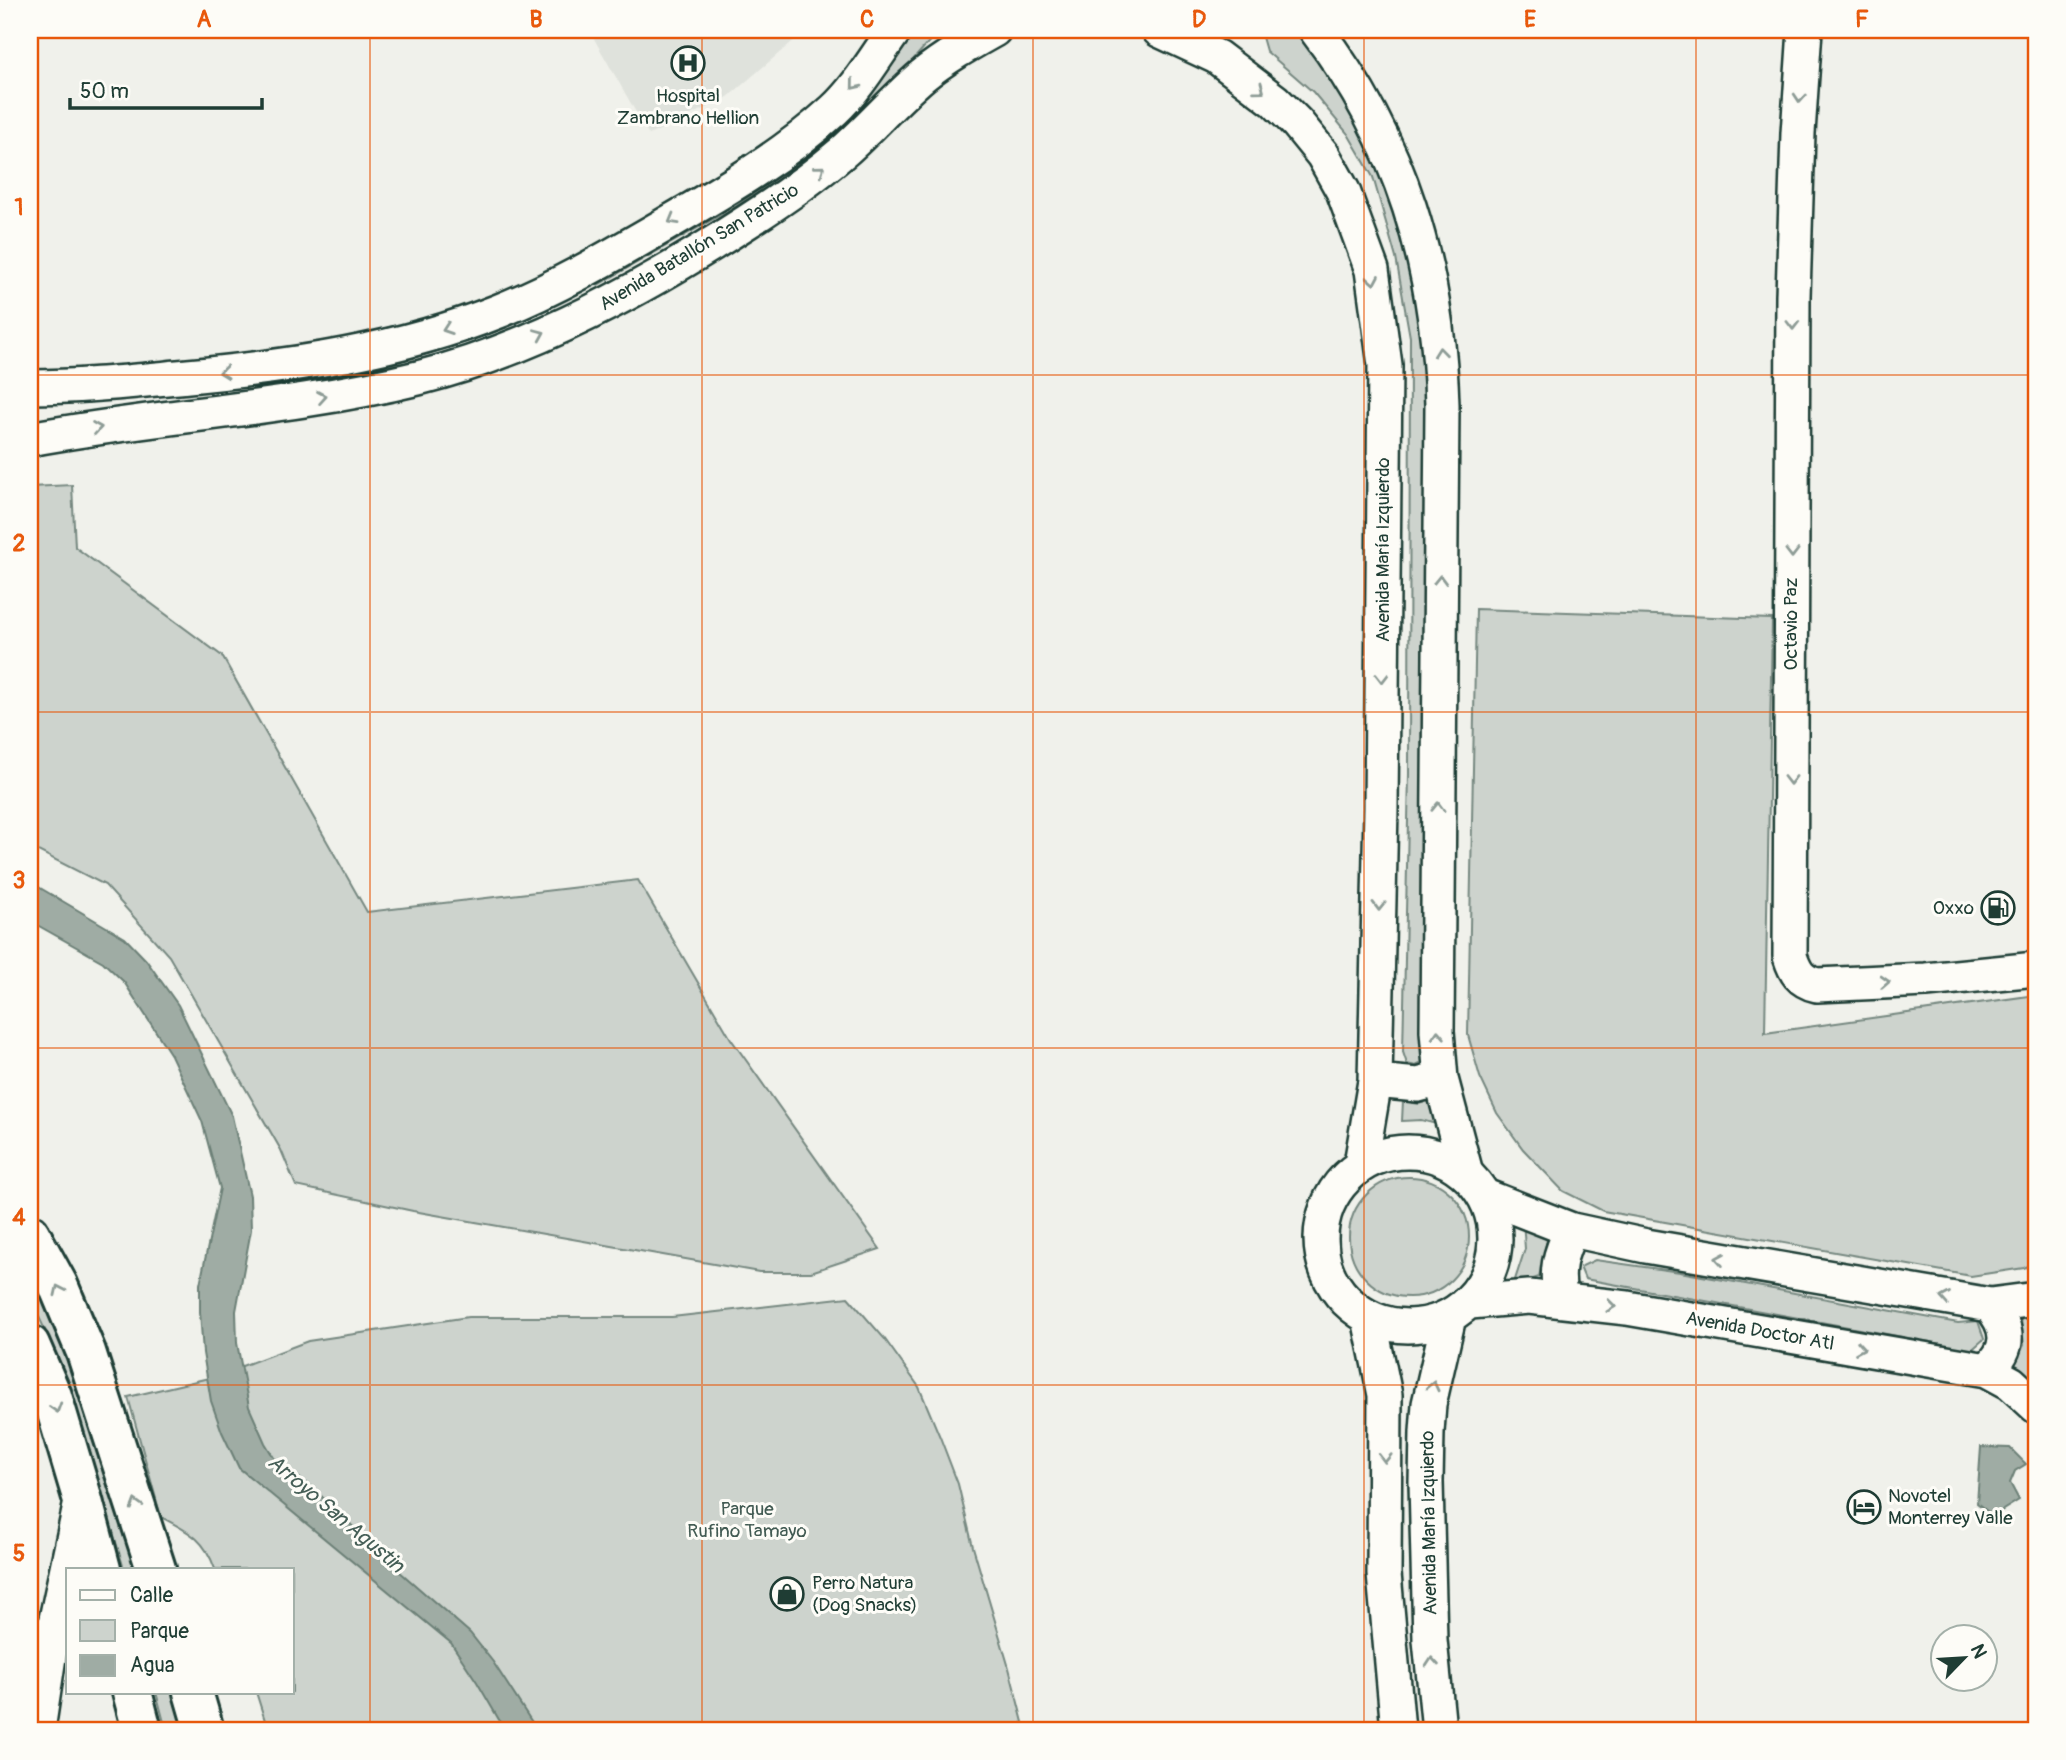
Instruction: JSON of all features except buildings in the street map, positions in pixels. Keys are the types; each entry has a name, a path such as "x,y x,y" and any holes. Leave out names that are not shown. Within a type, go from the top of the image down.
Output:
{"main road":[{"path":"30,1234 58,1285 86,1352 156,1568"},
{"path":"30,1345 52,1396 101,1568"},
{"path":"133,1694 142,1730"},
{"path":"194,1694 204,1730"}],"street":[{"name":"Avenida Batallón San Patricio","path":"30,387 76,387 279,367 366,352 434,334 499,311 617,253 707,201 799,138 836,108 895,30"},
{"name":"Avenida Batallón San Patricio","path":"30,439 118,424 278,405 361,390 419,378 465,364 536,336 601,308 748,221 809,179 844,150 957,39 994,30"},
{"name":"Avenida María Izquierdo","path":"1159,30 1220,43 1297,123 1323,155 1343,191 1372,270 1385,378 1381,808 1375,1081 1361,1164"},
{"path":"1316,30 1341,62 1360,93 1391,155 1421,241 1438,337 1442,405 1436,992 1441,1079 1476,1184 1496,1232 1490,1270 1459,1310 1409,1327 1370,1318 1340,1295 1323,1262 1321,1225 1334,1190 1361,1164 1396,1151 1434,1154 1476,1184 1538,1219 1572,1230 1646,1246 1990,1305 2036,1299"},
{"name":"Octavio Paz","path":"1805,30 1798,133 1793,296 1790,956 1794,969 1801,977 1808,983 1817,985 1926,980 2036,969"},
{"path":"1375,1081 1418,1085 1441,1079"},
{"path":"1561,1300 1558,1284 1559,1258 1572,1230"},
{"name":"Avenida Doctor Atl","path":"1459,1310 1529,1297 1627,1308 1987,1370 2011,1383 2036,1406"},
{"path":"1987,1370 2004,1350 2006,1337 2003,1324 1990,1305"},
{"name":"Avenida María Izquierdo","path":"1438,1730 1430,1640 1427,1432 1429,1404 1459,1310"},
{"path":"1370,1318 1385,1395 1384,1574 1398,1730"},
{"path":"67,1568 82,1497"},
{"path":"38,1730 51,1643 66,1572"}],"shaded area":[{"name":"Hospital Zambrano Hellion","path":"589,30 806,30 728,97 649,135"}],"green space":[{"path":"916,30 932,30 934,36 883,94 833,141 736,206 598,285 602,279 886,70"},
{"path":"1260,30 1313,30 1394,176 1431,380 1424,1062 1416,1066 1407,1064 1403,1052 1409,774 1410,337 1396,258 1373,177 1348,134 1313,92 1266,51"},
{"path":"72,485 75,547 222,656 367,912 638,880 731,1039 880,1249 811,1272 759,1272 413,1211 296,1186 281,1150 169,956 105,885 30,847 30,487"},
{"path":"1476,609 1772,619 1765,1033 2036,995 2036,1262 2024,1268 1971,1276 1603,1211 1563,1191 1523,1149 1497,1113 1480,1077 1468,1035"},
{"path":"1437,1097 1448,1127 1421,1120 1402,1121 1403,1101 1419,1104"},
{"path":"1409,1177 1432,1181 1452,1194 1465,1214 1469,1237 1465,1260 1452,1280 1432,1293 1409,1297 1386,1293 1366,1280 1353,1260 1349,1237 1353,1214 1366,1194 1386,1181"},
{"path":"1523,1220 1547,1240 1539,1277 1513,1286 1525,1249"},
{"path":"1595,1260 1680,1272 1958,1323 1978,1321 1984,1339 1968,1353 1941,1344 1585,1279 1580,1267"},
{"path":"30,1266 67,1341 138,1568 124,1568 75,1406 53,1347 30,1298"},
{"name":"Parque Rufino Tamayo","path":"848,1297 884,1338 919,1387 958,1484 1025,1730 268,1730 257,1694 294,1694 294,1568 215,1568 206,1550 194,1537 161,1517 128,1397 213,1377 308,1341 468,1317 672,1317"},
{"path":"2036,1315 2036,1386 2013,1367 2024,1345 2021,1319"},
{"path":"157,1694 175,1694 185,1730 166,1730"}],"water":[{"name":"Arroyo San Agustin","path":"30,882 125,938 146,960 178,1005 232,1116 250,1196 251,1230 236,1311 237,1343 249,1407 265,1443 276,1461 314,1489 399,1571 470,1633 493,1662 537,1730 505,1730 451,1643 239,1468 211,1401 203,1353 200,1284 220,1188 202,1121 171,1055 124,982 103,962 30,921"},
{"path":"1981,1447 2010,1448 2026,1464 2015,1471 2010,1483 2019,1500 1993,1516 1977,1503"}],"place":[{"name":"Hospital Zambrano Hellion","path":"688,63"},
{"name":"Oxxo","path":"1998,908"},
{"name":"Novotel Monterrey Valle","path":"1864,1507"},
{"name":"Perro Natura (Dog Snacks)","path":"787,1594"}]}
